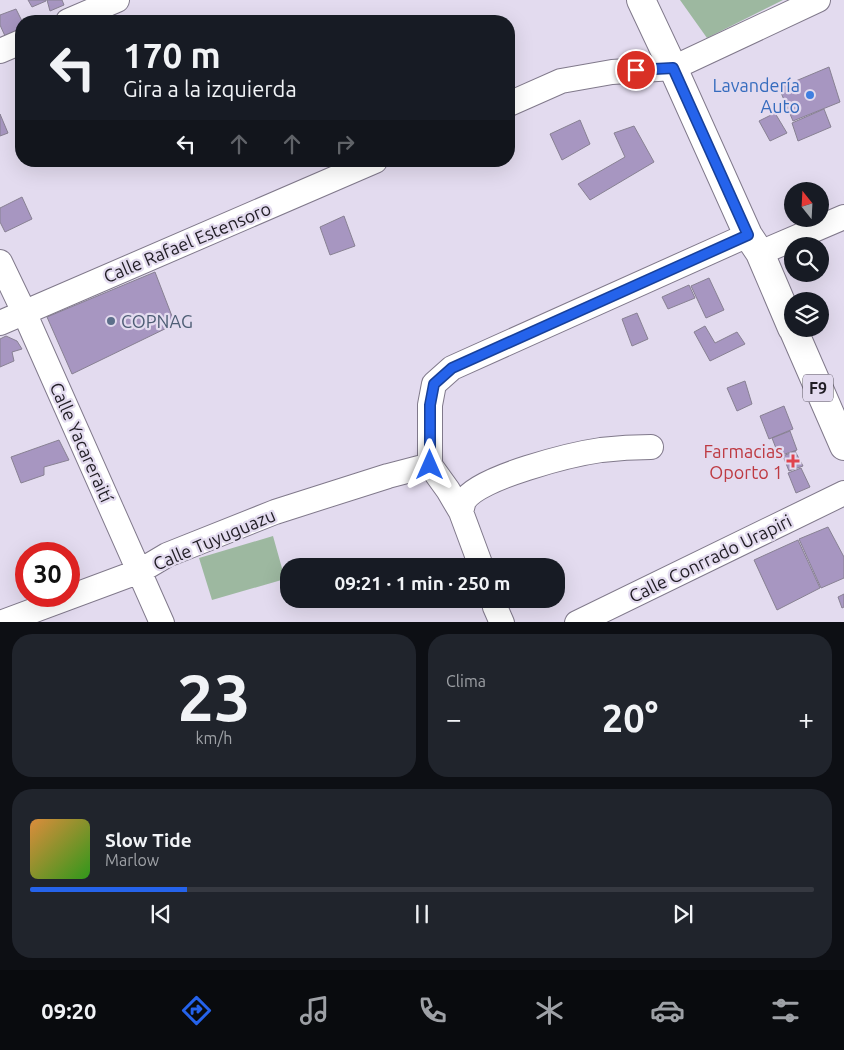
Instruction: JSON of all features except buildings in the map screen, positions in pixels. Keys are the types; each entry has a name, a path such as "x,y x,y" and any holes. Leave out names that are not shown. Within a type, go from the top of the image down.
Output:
{"highway":[{"name":"F9","path":"641,0 784,309"},
{"name":"F9","path":"797,337 844,446"}],"street":[{"path":"82,15 116,0"},
{"path":"515,101 561,81 612,72 673,68 818,0"},
{"path":"0,51 15,45"},
{"name":"Calle Rafael Estensoro","path":"0,323 361,167"},
{"path":"478,558 461,512 430,465 430,405 434,384 452,368 754,244 844,217"},
{"name":"Calle Yacareraití","path":"0,262 162,622"},
{"path":"461,512 464,500 478,488 507,474 568,456 599,450 631,447 651,448"},
{"name":"Calle Tuyuguazu","path":"0,622 140,571 167,556 275,512 388,476 430,465"},
{"name":"Calle Conrrado Urapiri","path":"577,622 844,493"},
{"path":"495,608 502,622"}],"green space":[{"path":"680,0 783,0 707,38"},
{"path":"273,536 280,561 280,580 212,600 199,558"}],"place":[{"name":"Lavandería Auto","path":"810,95"},
{"name":"COPNAG","path":"111,321"},
{"name":"Farmacias Oporto 1","path":"793,461"}],"route":[{"path":"430,465 430,405 434,384 452,368 748,235 673,68 636,70"}]}
